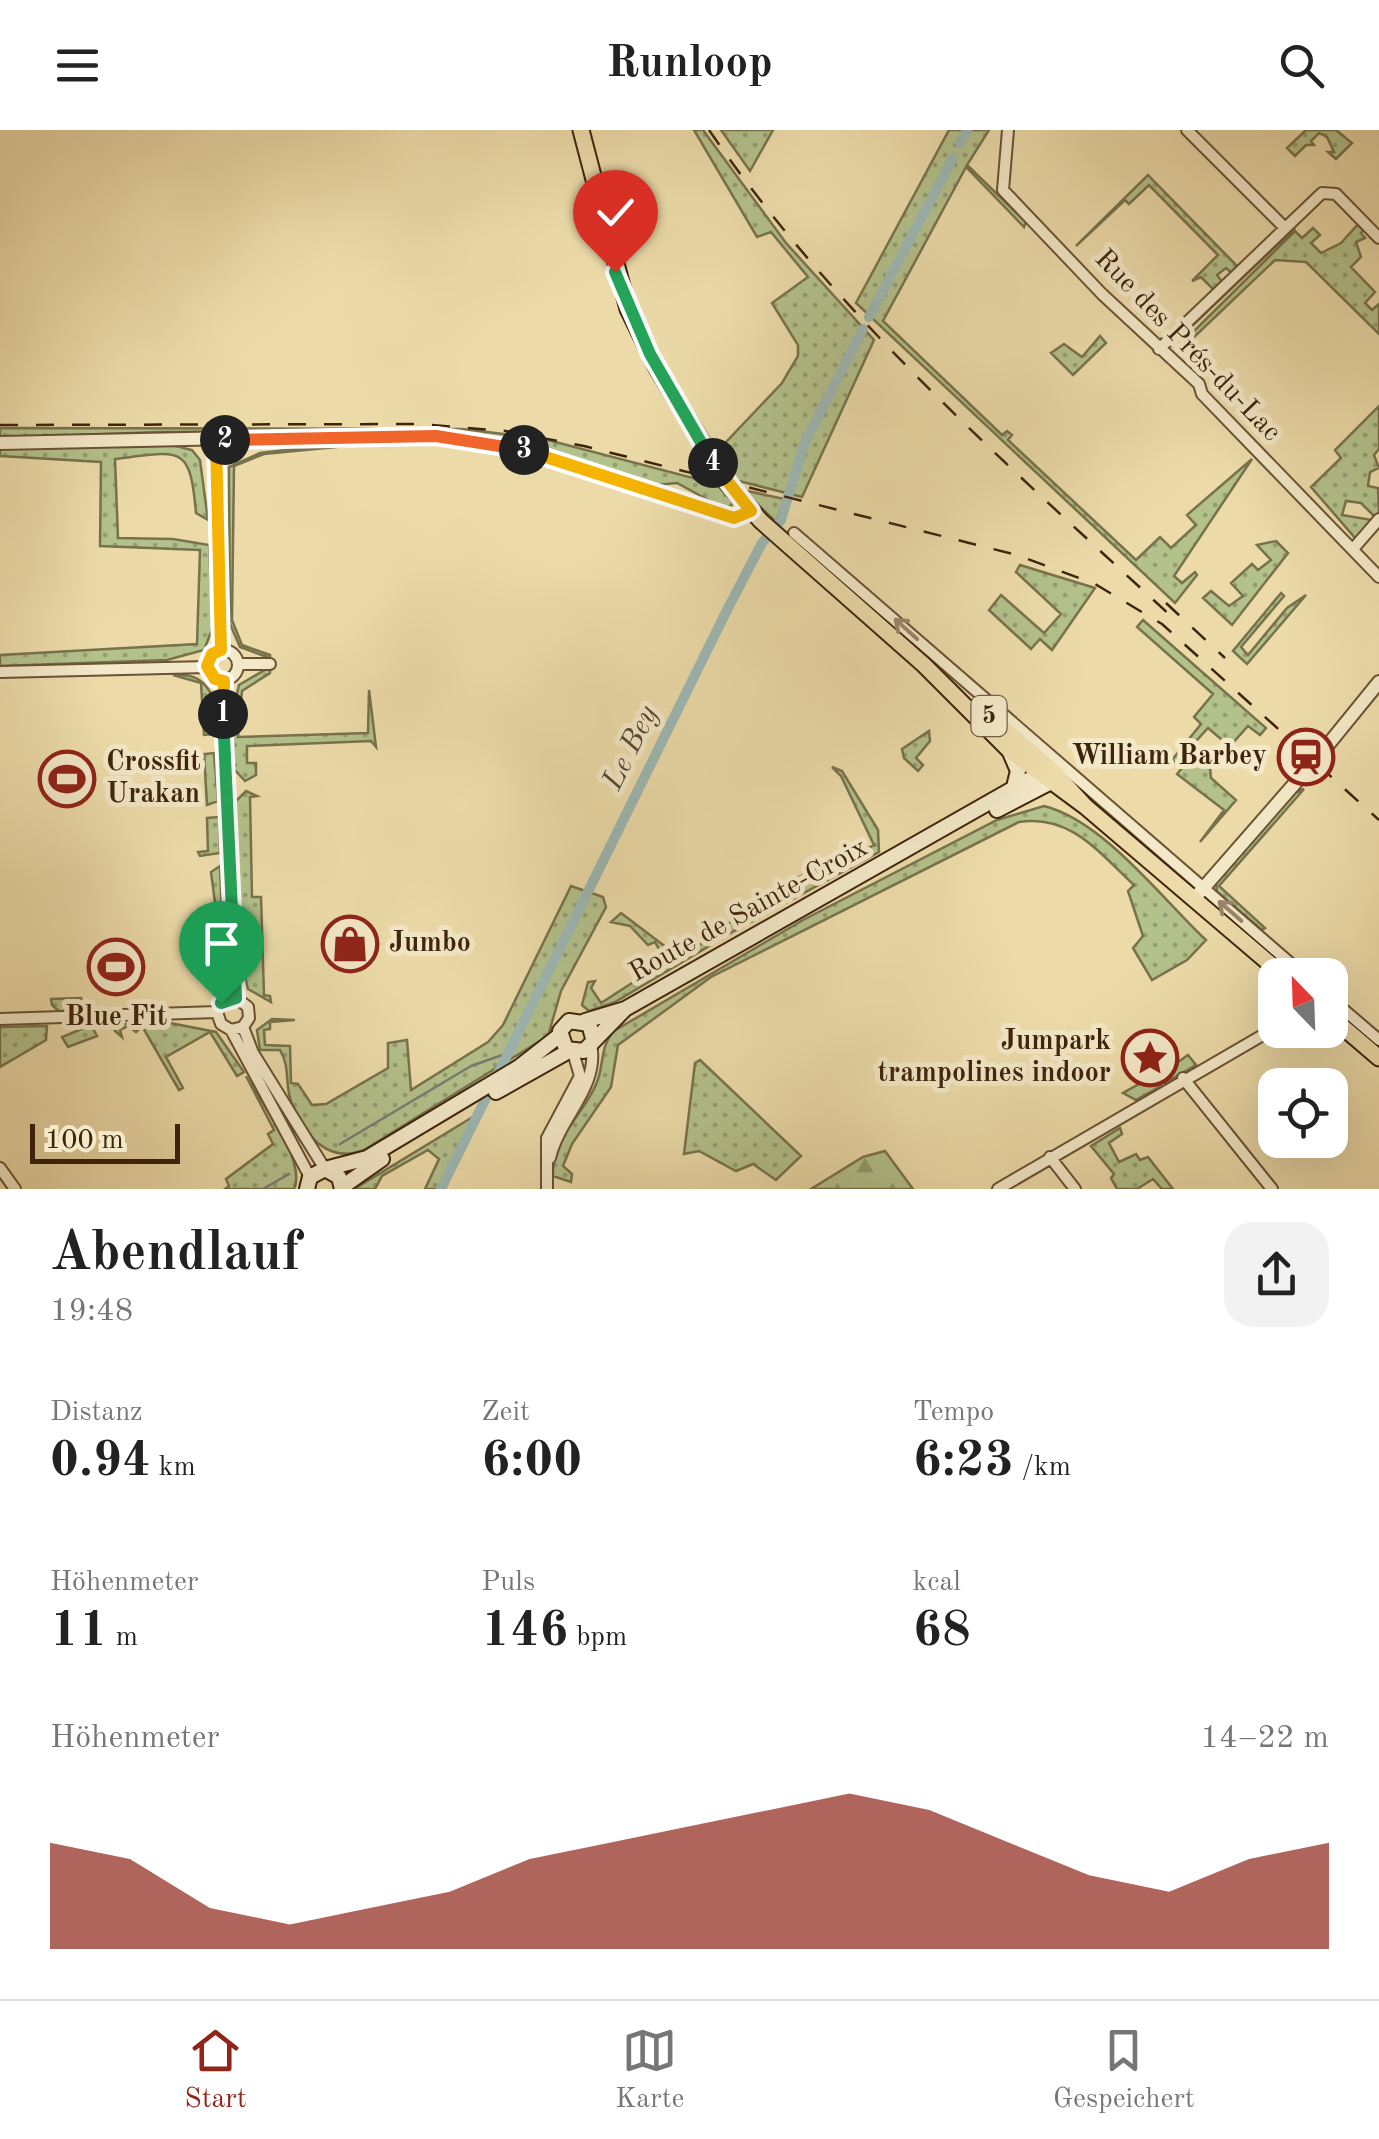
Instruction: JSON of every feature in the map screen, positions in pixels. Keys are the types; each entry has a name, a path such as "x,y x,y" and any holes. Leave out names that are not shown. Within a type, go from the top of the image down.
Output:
{"main road":[{"name":"5","path":"581,130 628,309 711,458 756,516 789,538 1009,750 1198,894 1265,958"},
{"name":"5","path":"924,665 937,671 1046,776"},
{"name":"5","path":"1009,750 1018,771 1012,791"},
{"name":"Route de Sainte-Croix","path":"897,858 1012,791 1046,776"},
{"name":"Route de Sainte-Croix","path":"585,1022 625,1009 748,936 1046,776"},
{"name":"Route de Sainte-Croix","path":"592,1041 625,1009"},
{"path":"307,1185 325,1169 367,1158 519,1068 560,1035 569,1021 585,1022 592,1041 584,1051 571,1052 509,1084 342,1188 339,1176 325,1169"},
{"path":"1348,1031 1379,1058"},
{"path":"560,1035 571,1052"}],"street":[{"name":"Rue des Prés-du-Lac","path":"1008,130 1003,190 1159,349 1199,384 1202,394 1379,577"},
{"path":"1187,130 1284,227"},
{"path":"1159,349 1284,227 1327,191 1336,194 1379,238"},
{"path":"0,442 399,435 488,441 734,518 756,516"},
{"path":"216,440 221,650"},
{"path":"1353,550 1379,519"},
{"path":"789,538 1198,894 1282,958"},
{"path":"207,666 212,654 221,650 230,652 238,664"},
{"path":"238,664 270,664"},
{"path":"207,666 215,679 224,681 233,677 238,664"},
{"path":"0,672 207,666"},
{"path":"224,681 236,998 250,1012 237,1028"},
{"path":"1327,746 1379,682"},
{"path":"1198,894 1310,765"},
{"path":"236,998 224,1001 217,1012 220,1024 237,1028 325,1169"},
{"path":"0,1020 217,1012"},
{"path":"1348,1013 1379,1040"},
{"path":"237,1028 307,1185"},
{"path":"998,1189 1182,1078 1258,1037"},
{"path":"546,1184 562,1124 594,1072 592,1041"},
{"path":"546,1184 547,1138 580,1076 571,1052"},
{"path":"1182,1078 1272,1189"},
{"path":"1050,1156 1074,1189"},
{"path":"0,1168 15,1189"}],"green space":[{"path":"694,130 703,130 786,243 874,340 802,497 723,477 711,458 782,383 798,356 798,345 772,303 808,277 771,232 757,237"},
{"path":"721,130 773,130 750,171"},
{"path":"949,130 989,130 967,165 1026,222 1024,227 966,167 883,321 1002,435 1007,431 1012,435 1008,440 1136,560 1160,537 1171,548 1196,525 1187,515 1252,459 1174,576 1182,583 1195,572 1197,575 1175,603 856,303"},
{"path":"1306,130 1336,130 1352,143 1336,159 1328,152 1334,152 1327,137 1319,133 1311,141 1314,145 1306,145 1295,156 1287,148"},
{"path":"1148,175 1238,267 1232,273 1226,268 1217,275 1223,283 1208,297 1213,289 1201,277 1192,281 1218,255 1149,185 1129,204 1125,200 1076,246"},
{"path":"1359,223 1365,229 1361,233 1365,238 1356,242 1361,257 1351,267 1375,292 1365,303 1372,310 1379,304 1379,334 1306,262 1275,260 1191,340 1188,337 1295,231 1302,238 1313,228 1320,235 1311,243 1321,253 1341,243"},
{"path":"1291,227 1294,229 1172,345 1174,342"},
{"path":"1100,336 1106,343 1073,375 1051,353 1064,344 1082,357"},
{"path":"1379,406 1379,449 1374,455 1379,468 1370,472 1368,486 1378,488 1379,514 1375,517 1361,503 1346,501 1342,515 1372,520 1356,539 1311,487 1341,458 1335,450"},
{"path":"0,428 462,429 544,439 720,485 733,501 723,508 677,483 655,485 522,441 449,431 158,432 0,438"},
{"path":"168,444 192,450 200,460 208,520 196,513 190,474 178,457 155,454 115,459 118,538 173,539 209,545 213,627 204,650 167,660 0,666 0,655 197,644 200,550 100,546 101,462 0,456 0,447"},
{"path":"367,444 264,454 234,466 232,620 242,645 270,655 270,673 242,691 238,737 368,733 369,690 376,747 371,741 247,746 247,763 256,763 256,775 245,781 234,769 232,715 239,685 268,668 267,657 240,647 230,624 229,467 260,453"},
{"path":"743,490 784,499 776,522"},
{"path":"1276,541 1288,553 1232,625 1203,598 1211,591 1229,606 1243,596 1231,583 1252,564 1258,570 1271,560 1257,545"},
{"path":"1020,565 1095,588 1052,650 1040,639 1031,649 989,610 1001,595 1044,633 1061,614 1016,572"},
{"path":"1281,593 1284,596 1241,647 1248,655 1287,608 1306,595 1247,664 1233,651"},
{"path":"1143,620 1266,728 1260,735 1248,726 1232,744 1241,756 1208,728 1189,749 1210,768 1211,778 1236,800 1200,842 1224,810 1177,774 1182,768 1172,760 1201,724 1194,717 1213,694 1137,627"},
{"path":"173,675 196,678 210,691 215,711 214,734 204,735 201,683"},
{"path":"929,731 930,741 916,758 923,765 918,771 904,758 902,749"},
{"path":"214,753 218,801 207,805 204,754"},
{"path":"832,767 842,771 878,830 879,852 725,936 721,928 759,905 756,899 834,859 838,865 874,845 841,776"},
{"path":"1304,789 1219,886 1265,928 1262,930 1217,892 1216,884 1294,793"},
{"path":"246,791 257,796 250,797 252,897 261,897 264,995 270,996 271,1002 248,989 241,961 235,802"},
{"path":"1044,806 1066,814 1110,844 1206,940 1187,960 1152,980 1133,948 1143,936 1128,891 1134,885 1069,830 1037,821 1019,822 711,977 618,1045 611,1087 572,1144 563,1166 572,1174 571,1182 553,1176 557,1149 591,1094 606,1043 614,1031 803,920 997,820"},
{"path":"219,817 220,853 200,856 198,852 208,851 207,818"},
{"path":"220,866 222,918 217,918 211,872"},
{"path":"571,886 603,897 606,907 561,991 548,1036 364,1150 339,1153 311,1136 292,1104 280,1050 260,1050 257,1030 272,1019 295,1020 270,1022 270,1029 264,1030 265,1045 290,1046 291,1083 298,1084 312,1105 326,1104 388,1068 388,1043 407,1040 411,1090 488,1042 503,1025"},
{"path":"621,913 679,957 706,941 709,946 615,1002 589,1011 582,1005 588,982 595,981 591,988 601,1003 666,961 655,942 648,945 630,926 611,922"},
{"path":"211,928 220,928 222,933 224,970 217,991 212,991"},
{"path":"81,998 82,1004 89,1004 82,1012 60,1012 51,999"},
{"path":"170,1023 216,1032 244,1072 237,1076 210,1032 166,1057 183,1088 179,1090 142,1026 136,1032 128,1026 120,1030 122,1037 115,1031 119,1024"},
{"path":"91,1025 97,1036 68,1047 62,1037"},
{"path":"47,1026 46,1040 0,1067 0,1027"},
{"path":"1188,1055 1196,1065 1165,1083 1160,1075"},
{"path":"700,1060 801,1156 776,1180 753,1164 736,1171 699,1151 684,1154 695,1063"},
{"path":"1155,1075 1161,1086 1136,1100 1123,1093"},
{"path":"246,1076 288,1148 294,1163 294,1189 225,1189 229,1186 226,1179 273,1144 268,1134 274,1130"},
{"path":"476,1115 439,1189 425,1189 439,1159 428,1150 382,1176 375,1189 354,1189"},
{"path":"1120,1128 1122,1134 1109,1143 1119,1162 1136,1154 1140,1160 1148,1157 1173,1189 1162,1189 1153,1179 1137,1189 1117,1189 1111,1178 1114,1174 1091,1146"},
{"path":"885,1151 913,1189 811,1189 863,1157"}],"waterway":[{"name":"Le Bey","path":"960,143 967,130"},
{"name":"Le Bey","path":"869,317 953,158"},
{"name":"Le Bey","path":"441,1189 727,610 762,543 781,520 804,444 863,329"},
{"path":"340,1144 471,1066 508,1053"},
{"path":"263,1189 289,1174"}],"railway":[{"path":"709,130 812,264 869,326 987,446 1173,618"},
{"path":"0,425 418,424 506,431 584,446 1017,555 1095,584 1162,624 1379,820"},
{"path":"1166,603 1225,658"}],"place":[{"name":"William Barbey","path":"1306,757"},
{"name":"Crossfit Urakan","path":"67,779"},
{"name":"Jumbo","path":"350,944"},
{"name":"Blue Fit","path":"116,967"},
{"name":"Jumpark trampolines indoor","path":"1150,1058"}],"route":[{"path":"221,1003 236,998 230,922 224,681 211,676 207,666 212,654 221,650 216,440 399,435 488,441 530,451 734,518 745,516 751,511 726,482 650,354 615,272"}]}
